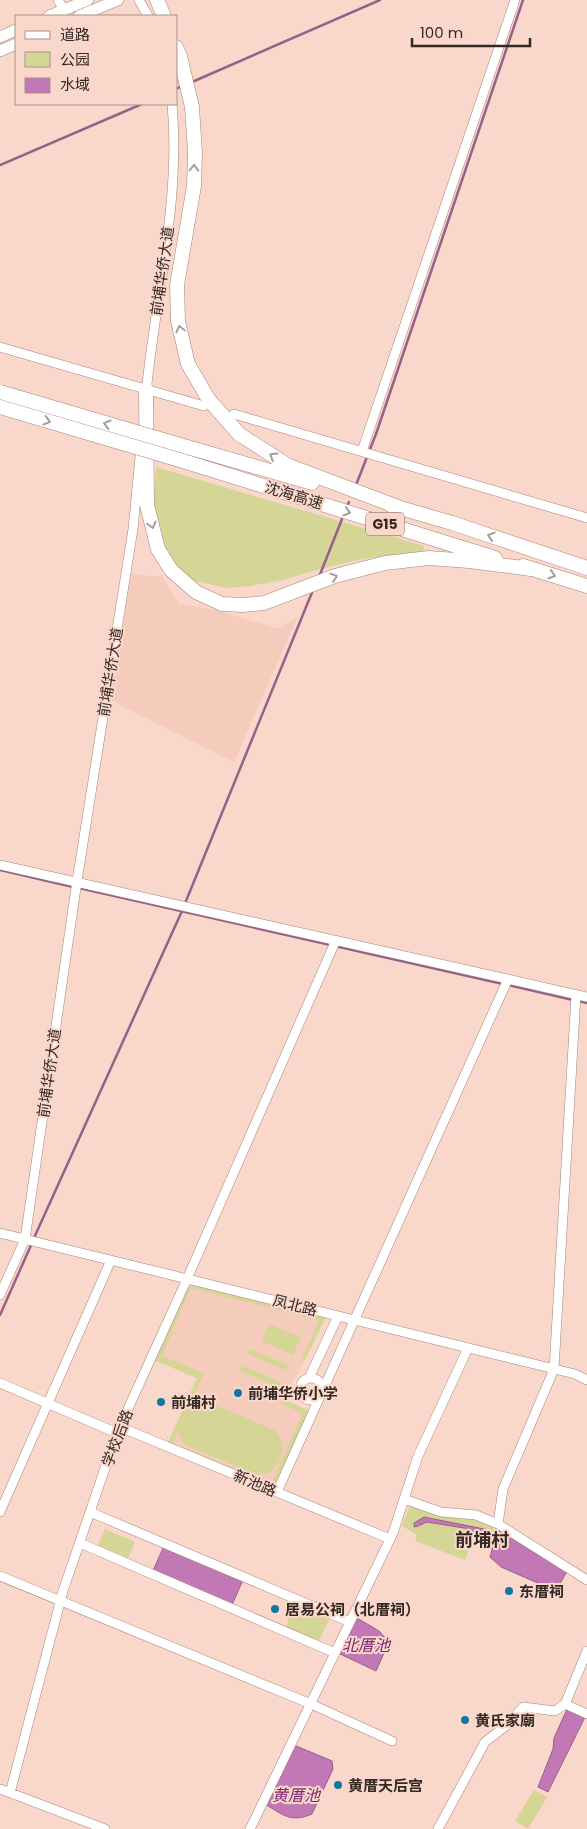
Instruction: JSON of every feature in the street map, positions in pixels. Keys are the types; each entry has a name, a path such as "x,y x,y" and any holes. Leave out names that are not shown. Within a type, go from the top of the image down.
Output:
{"highway":[{"path":"157,0 164,15"},
{"path":"178,52 192,106 194,152 194,186 177,286 178,321 188,364 209,400 239,434 287,464 398,508"},
{"path":"146,389 146,505 158,548 171,570 196,592 222,604 264,603 335,576 386,563 429,558 531,569"},
{"name":"沈海高速","path":"0,392 587,586"},
{"name":"沈海高速","path":"0,407 398,508 452,523 587,568"}],"main road":[{"path":"50,15 61,5 88,0"},
{"path":"81,15 118,0"},
{"path":"1,33 15,30"},
{"path":"0,51 15,44"}],"street":[{"path":"139,0 147,15"},
{"path":"367,452 516,0"},
{"name":"前埔华侨大道","path":"0,1295 31,1240 77,886 133,529 146,389 171,199 172,105"},
{"path":"0,347 204,406"},
{"path":"234,414 587,518"},
{"path":"0,865 77,886 576,999 587,997"},
{"name":"学校后路","path":"10,1793 61,1602 118,1430 335,944"},
{"path":"277,1492 353,1320 507,983"},
{"path":"498,1524 503,1489 554,1369 576,999"},
{"name":"凤北路","path":"0,1233 575,1374 587,1380"},
{"path":"0,1512 111,1260"},
{"path":"309,1378 338,1316"},
{"path":"250,1829 390,1539 418,1456 468,1348"},
{"path":"314,1378 320,1382 322,1393 313,1400 302,1396 300,1386 304,1380 314,1378"},
{"name":"新池路","path":"0,1383 277,1492 390,1539"},
{"path":"404,1498 441,1512 476,1514 498,1524 587,1580"},
{"path":"90,1512 350,1622"},
{"path":"80,1543 335,1653"},
{"path":"0,1576 310,1704 392,1742"},
{"path":"438,1829 485,1742 507,1725 523,1707 555,1711 565,1704 587,1652"},
{"path":"565,1704 587,1714"},
{"path":"0,1789 105,1829"}],"shaded area":[{"path":"131,574 162,577 179,604 215,610 279,629 298,616 234,762 112,701"},
{"name":"前埔华侨小学","path":"193,1285 326,1317 298,1374 283,1399 309,1411 274,1490 167,1445 197,1378 154,1360 189,1286"}],"green space":[{"path":"156,467 424,546 424,554 366,558 283,580 250,586 227,588 195,581 176,569 158,532 154,503"},
{"path":"193,1285 326,1317 305,1360 302,1359 319,1320 192,1288 189,1291 162,1356 204,1373 189,1407 199,1402 209,1402 274,1430 281,1440 282,1451 275,1467 266,1473 254,1474 185,1445 178,1431 173,1443 271,1484 303,1413 281,1404 283,1399 309,1411 274,1490 167,1445 197,1378 154,1360 185,1289"},
{"path":"269,1324 301,1337 293,1355 262,1341"},
{"path":"249,1349 288,1365 286,1370 247,1354"},
{"path":"242,1366 281,1382 279,1387 240,1371"},
{"path":"410,1505 495,1524 489,1542 474,1536 465,1560 415,1541 417,1535 402,1526"},
{"path":"105,1529 135,1542 128,1558 98,1545"},
{"path":"296,1602 330,1617 318,1643 285,1628"},
{"path":"534,1790 547,1797 528,1829 515,1821"}],"water":[{"path":"424,1517 484,1529 492,1533 489,1542 474,1536 470,1529 427,1522 414,1527 414,1523"},
{"path":"500,1531 506,1532 563,1569 566,1573 556,1591 501,1567 490,1557 495,1539"},
{"path":"164,1546 243,1580 231,1607 152,1573"},
{"name":"北厝池","path":"357,1618 379,1631 389,1642 376,1671 338,1653"},
{"path":"568,1707 586,1715 548,1792 538,1787 553,1749 554,1738"},
{"name":"黄厝池","path":"294,1745 332,1761 333,1769 312,1814 298,1818 287,1817 265,1804"}],"waterway":[{"path":"192,82 380,0"},
{"path":"356,485 376,434 523,0"},
{"path":"178,88 182,86"},
{"path":"0,165 140,105"},
{"path":"319,577 342,519"},
{"path":"186,901 313,590"},
{"path":"0,870 73,887"},
{"path":"79,888 503,984"},
{"path":"34,1238 182,911"},
{"path":"508,985 573,1000"},
{"path":"579,1001 587,1003"},
{"path":"0,1315 32,1243"}],"place":[{"name":"前埔华侨小学","path":"238,1393"},
{"name":"前埔村","path":"161,1402"},
{"name":"东厝祠","path":"509,1591"},
{"name":"居易公祠（北厝祠）","path":"275,1609"},
{"name":"黄氏家廟","path":"465,1720"},
{"name":"黄厝天后宫","path":"338,1785"}],"district":[{"name":"前埔村","path":"482,1539"}]}
